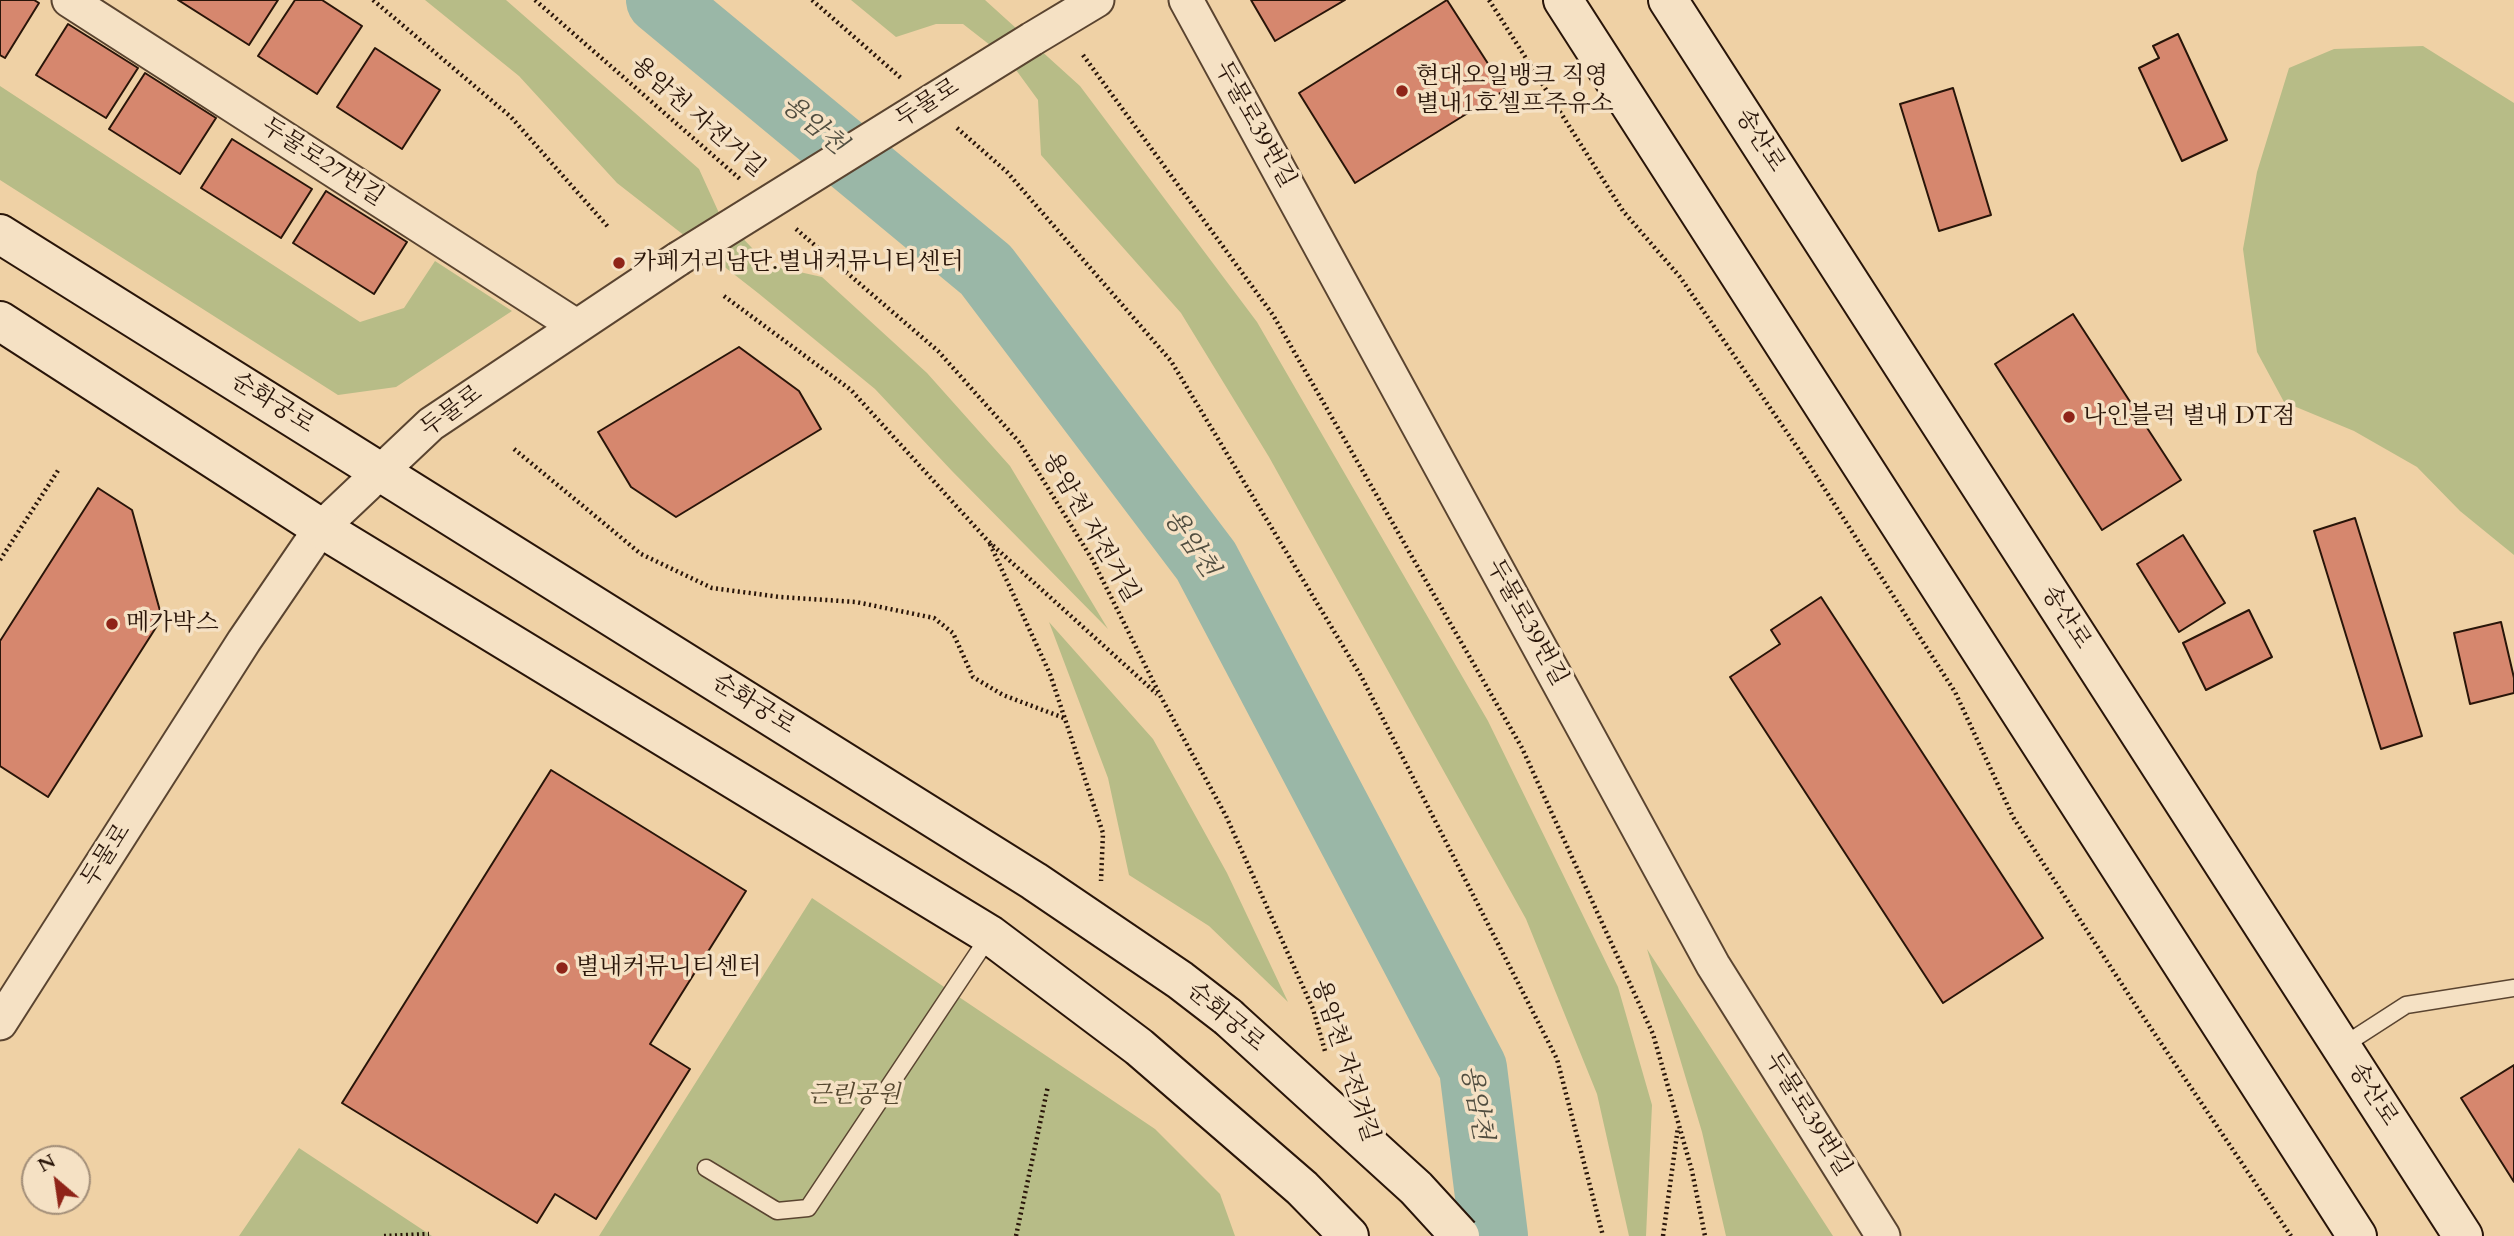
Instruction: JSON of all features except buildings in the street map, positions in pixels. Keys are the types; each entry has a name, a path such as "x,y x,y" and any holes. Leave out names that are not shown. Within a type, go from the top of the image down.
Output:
{"street":[{"name":"두물로27번길","path":"69,0 576,326"},
{"name":"두물로","path":"0,1023 244,641 321,528 431,425 678,259 1097,0"},
{"name":"두물로39번길","path":"1186,0 1713,965 1884,1236"},
{"path":"1563,0 2356,1236"},
{"name":"송산로","path":"1668,0 2463,1236"},
{"name":"순화궁로","path":"0,234 1023,873 1097,923 1228,1017 1416,1188 1460,1236"},
{"path":"0,321 321,528 990,935 1139,1047 1303,1188 1349,1236"}],"lane":[{"path":"706,1168 777,1210 808,1208 990,935"},
{"path":"2341,1047 2406,1005 2514,988"}],"path":[{"path":"373,0 511,117 608,228"},
{"name":"용암천 자전거길","path":"535,0 747,185"},
{"path":"811,0 902,79"},
{"path":"1489,0 1623,211 1680,276 1806,460 1955,692 2013,817 2291,1236"},
{"path":"1083,55 1273,315 1522,748 1653,1034 1692,1171 1705,1236"},
{"path":"955,126 1007,172 1171,362 1361,676 1558,1059 1603,1236"},
{"name":"용암천 자전거길","path":"788,222 938,351 1020,443 1092,559 1161,697 1226,816 1313,1009 1328,1062"},
{"path":"724,296 851,390 988,541 1161,697"},
{"path":"514,449 640,554 712,588 780,597 856,602 934,618 953,634 973,677 1003,695 1064,718"},
{"path":"0,560 59,469"},
{"path":"988,541 1050,674 1103,833 1097,923"},
{"path":"1016,1236 1048,1086"},
{"path":"1663,1236 1678,1122"},
{"path":"384,1236 429,1234"}],"green space":[{"path":"425,0 506,0 699,169 719,213 768,265 822,277 927,373 1010,466 1108,629 875,389 617,183 519,76"},
{"path":"851,0 985,0 1080,86 1257,322 1488,721 1618,987 1652,1105 1646,1236 1629,1236 1597,1094 1526,919 1269,457 1181,313 1041,155 1038,100 1008,59 963,24 936,24 896,37"},
{"path":"2423,46 2514,103 2514,555 2460,511 2417,467 2354,431 2284,402 2257,352 2243,249 2257,172 2289,68 2334,49"},
{"path":"0,86 360,322 404,308 435,261 512,311 396,387 338,395 0,180"},
{"path":"1049,622 1153,739 1227,873 1288,1002 1209,926 1129,875 1108,778"},
{"name":"근린공원","path":"812,898 1155,1129 1220,1194 1235,1236 599,1236"},
{"path":"1647,949 1833,1236 1726,1236 1702,1132"},
{"path":"299,1148 429,1234 432,1236 239,1236"}],"waterway":[{"name":"용암천","path":"660,0 986,270 1206,561 1473,1068 1494,1236"}],"place":[{"name":"현대오일뱅크 직영 별내1호셀프주유소","path":"1402,91"},
{"name":"카페거리남단.별내커뮤니티센터","path":"619,263"},
{"name":"나인블럭 별내 DT점","path":"2069,417"},
{"name":"메가박스","path":"112,624"},
{"name":"별내커뮤니티센터","path":"562,968"}]}
